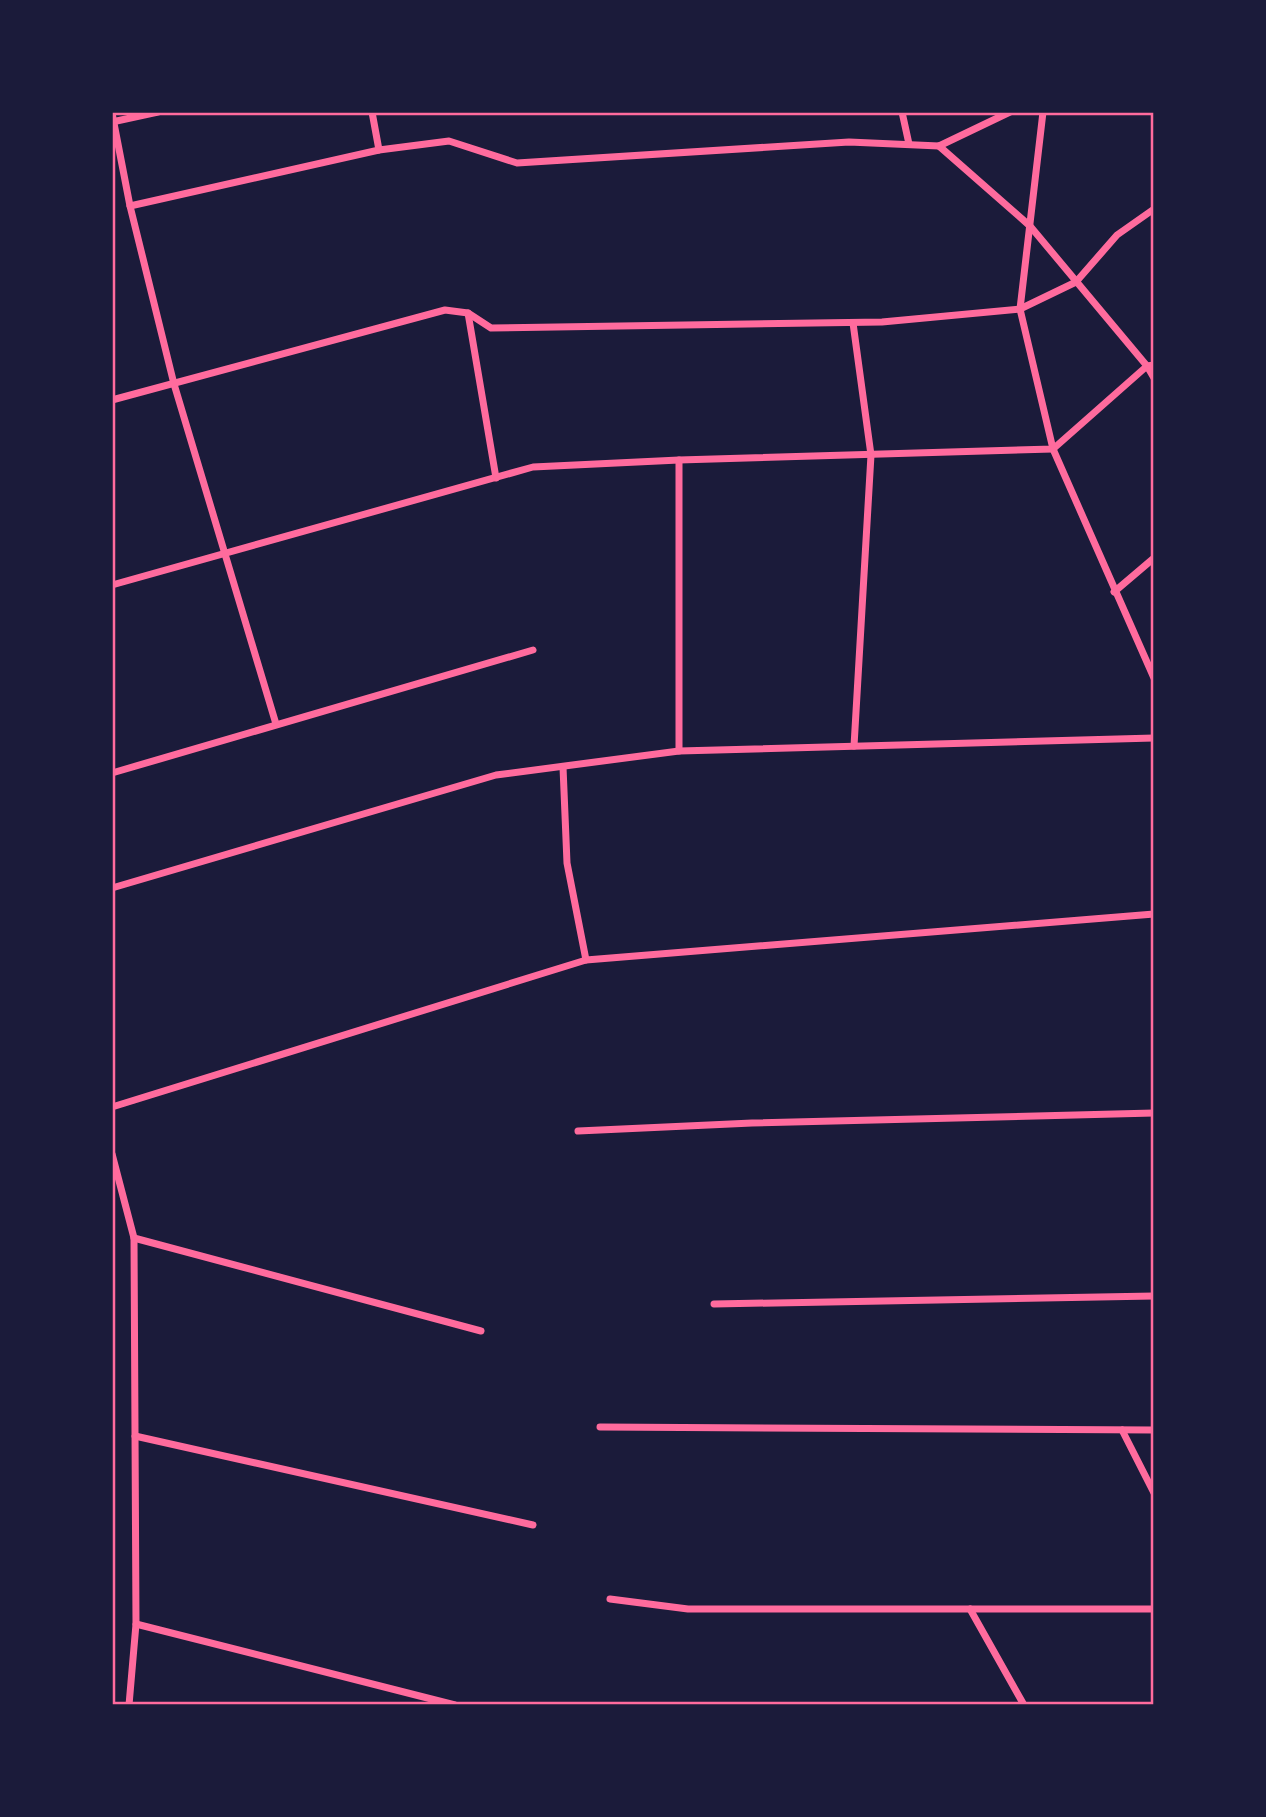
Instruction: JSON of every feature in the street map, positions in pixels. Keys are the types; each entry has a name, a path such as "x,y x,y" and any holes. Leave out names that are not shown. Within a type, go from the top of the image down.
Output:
{"street":[{"path":"158,112 113,119 174,384 276,724"},
{"path":"372,112 379,150"},
{"path":"902,112 909,144"},
{"path":"131,206 379,150 449,141 517,163 849,142 939,146 1010,112"},
{"path":"1044,112 1020,309 1053,449 1154,678"},
{"path":"939,146 1030,226 1151,365 1154,378"},
{"path":"112,400 444,310 468,313 491,328 853,323 1020,309 1076,282 1117,235 1154,209"},
{"path":"468,313 496,478"},
{"path":"853,323 871,455 854,746"},
{"path":"112,585 533,467 1053,449 1151,365"},
{"path":"679,460 679,751"},
{"path":"1114,592 1154,558"},
{"path":"112,773 533,650"},
{"path":"112,888 496,775 679,751 1154,738"},
{"path":"563,767 567,863 586,960"},
{"path":"112,1107 586,960 1154,914"},
{"path":"578,1131 752,1123 1154,1114"},
{"path":"112,1154 134,1238 136,1624 128,1705"},
{"path":"134,1238 481,1331"},
{"path":"714,1304 1154,1296"},
{"path":"600,1427 1154,1430"},
{"path":"1122,1430 1154,1493"},
{"path":"135,1436 533,1525"},
{"path":"610,1599 688,1609 1154,1609"},
{"path":"970,1609 1024,1705"},
{"path":"136,1624 454,1705"}]}
